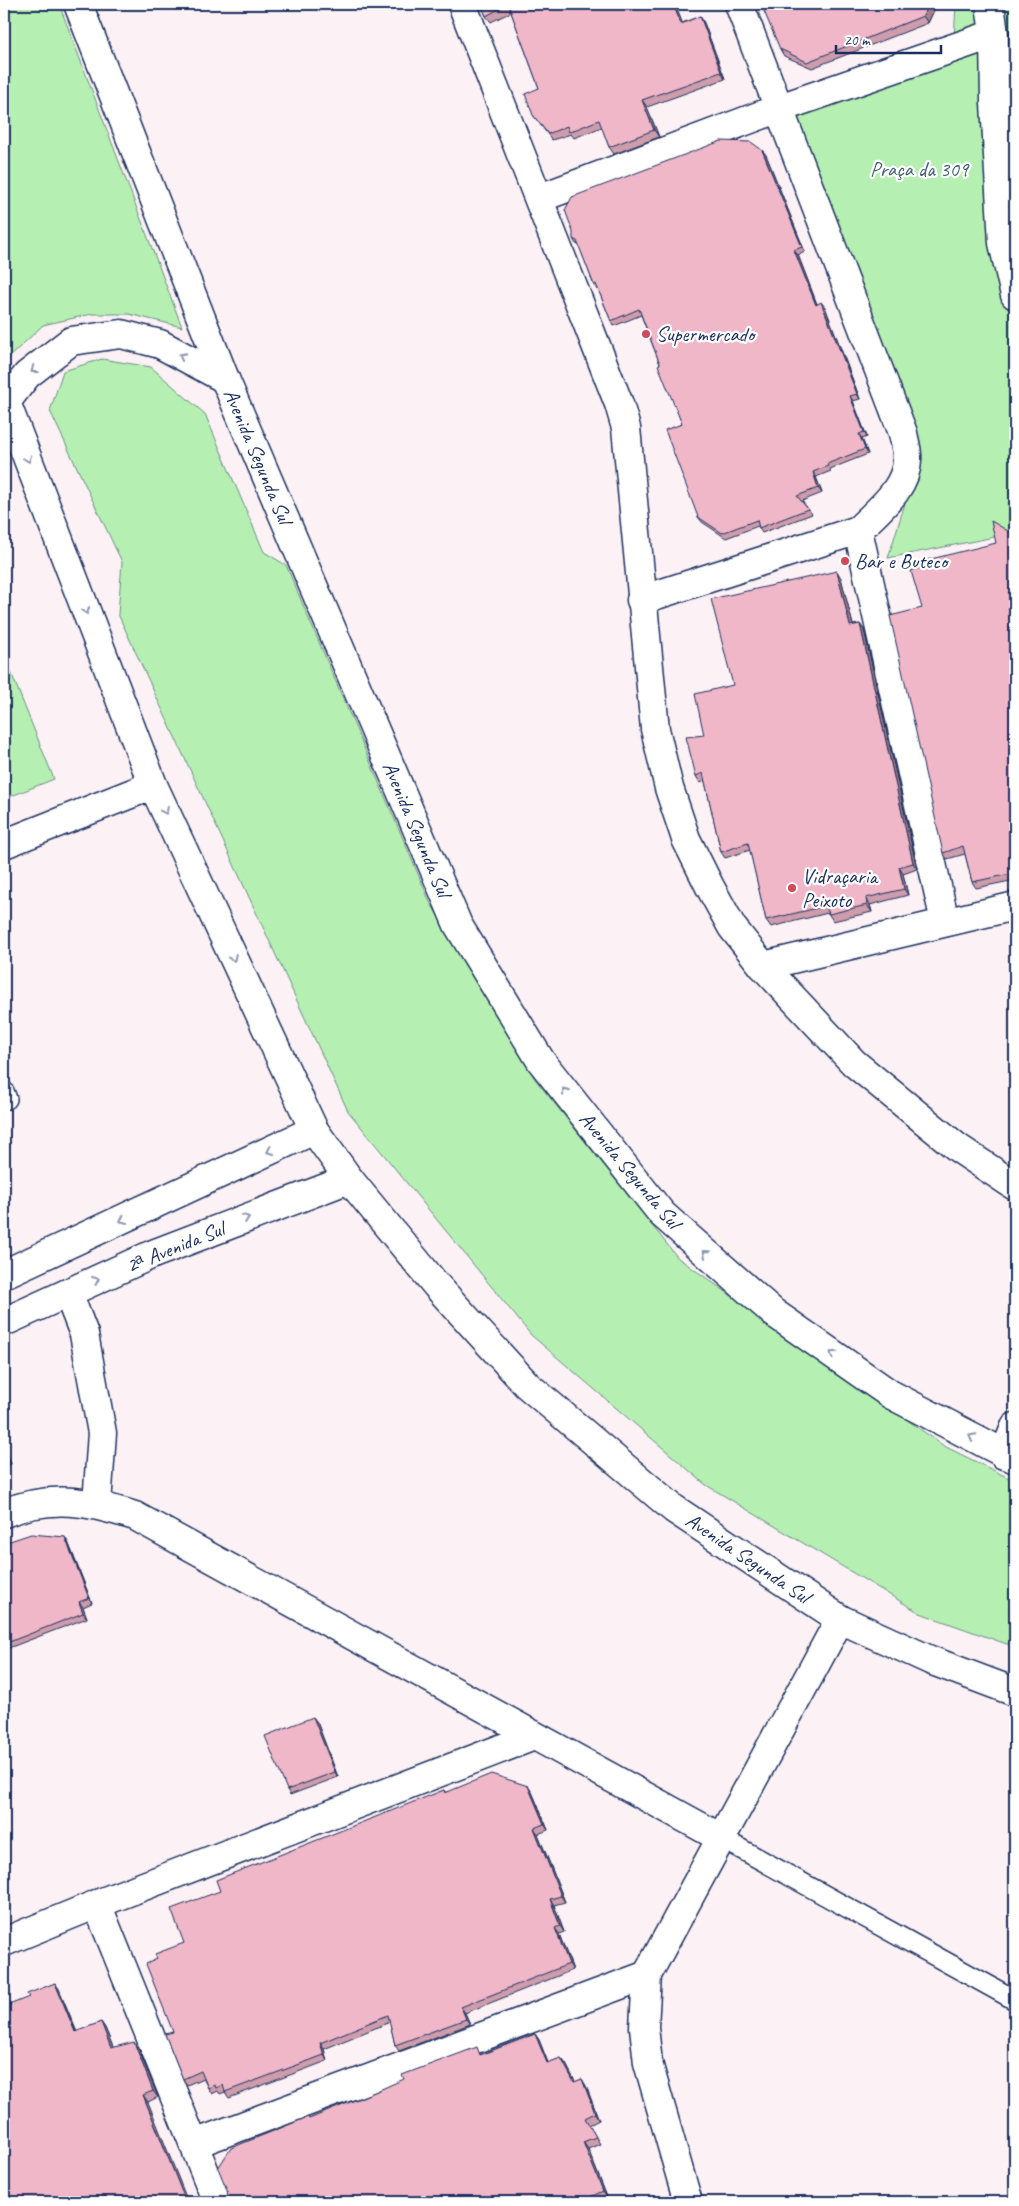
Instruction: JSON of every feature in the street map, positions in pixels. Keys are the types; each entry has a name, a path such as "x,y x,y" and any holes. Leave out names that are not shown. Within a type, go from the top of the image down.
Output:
{"street":[{"name":"Avenida Segunda Sul","path":"78,4 225,379 458,925 541,1061 662,1214 774,1313 890,1394 1010,1457"},
{"path":"462,4 540,198 619,404 626,428 655,729 670,788 686,838 732,927 763,966 854,1063 958,1148 1015,1186"},
{"path":"642,600 858,530 890,499 902,479 907,458 903,433 739,4"},
{"path":"990,4 994,34 995,103 1004,243 1015,295"},
{"path":"540,198 780,108 994,34"},
{"path":"5,400 27,376 71,341 121,334 160,344 225,379"},
{"name":"Avenida Segunda Sul","path":"5,400 153,786 314,1130 349,1179 436,1285 528,1385 674,1509 840,1619 930,1660 1015,1692"},
{"path":"858,530 945,922"},
{"path":"4,844 153,786"},
{"path":"763,966 1015,906"},
{"name":"2ᵃ Avenida Sul","path":"4,1274 314,1130"},
{"name":"2ᵃ Avenida Sul","path":"4,1322 153,1254 349,1179"},
{"path":"68,1293 84,1334 102,1433 96,1504"},
{"path":"1010,1457 1015,1427"},
{"path":"4,1513 19,1507 61,1500 96,1504 135,1516 721,1838"},
{"path":"688,2202 648,2063 644,2028 647,1975 840,1619"},
{"path":"4,1942 97,1904 534,1736"},
{"path":"97,1904 218,2202"},
{"path":"194,2144 647,1975"}],"lane":[{"path":"721,1838 1015,2000"}],"green space":[{"path":"4,4 59,4 182,327 129,314 92,314 43,325 4,362"},
{"name":"Praça da 309","path":"956,4 1015,4 1015,533 888,558 917,465 911,422 795,111 953,56"},
{"path":"102,359 151,367 205,414 264,552 286,565 430,902 535,1079 678,1258 944,1446 1015,1481 1015,1647 920,1613 706,1485 531,1335 348,1111 118,614 122,562 50,411 63,371"},
{"path":"4,655 54,779 4,799"}],"building":[{"path":"481,4 508,4 486,16"},
{"path":"508,4 673,4 681,24 700,16 721,72 642,100 654,130 609,147 599,120 569,132 567,126 548,134 533,115 525,94 539,88"},
{"path":"761,4 929,4 923,16 807,62 780,49"},
{"path":"721,141 751,142 762,150 802,247 794,250 816,305 821,302 857,394 850,396 864,432 859,434 865,449 827,464 828,466 813,472 818,488 797,496 808,509 759,528 757,520 722,533 698,517 665,430 682,424 658,365 660,364 639,309 611,321 596,284 594,285 577,241 573,239 573,232 565,210 572,197"},
{"path":"991,521 1015,535 1015,873 972,882 963,846 943,853 890,616 922,608 911,571 928,565 927,560 996,543"},
{"path":"837,571 850,626 860,624 913,863 899,867 904,889 866,898 867,905 829,914 826,906 766,920 748,843 721,852 703,773 696,776 686,737 704,735 695,694 733,685 711,599"},
{"path":"4,1449 8,1459 4,1461"},
{"path":"31,1534 65,1537 89,1598 79,1602 83,1613 4,1644 4,1543"},
{"path":"313,1717 335,1772 287,1790 265,1736"},
{"path":"491,1774 528,1786 544,1824 534,1828 561,1896 550,1899 560,1926 555,1928 569,1964 461,2007 466,2019 395,2045 388,2015 320,2043 324,2055 225,2092 223,2085 216,2088 215,2085 208,2088 201,2071 183,2079 165,2034 173,2032 146,1964 157,1959 155,1954 184,1943 171,1909 220,1891 216,1880 444,1790 445,1793"},
{"path":"55,1983 75,2032 101,2022 111,2048 134,2042 153,2091 143,2095 186,2202 4,2202 4,2007 29,1997 27,1994"},
{"path":"535,2034 547,2063 561,2058 574,2082 582,2079 595,2113 585,2118 596,2137 583,2142 603,2191 583,2202 226,2202 228,2197 227,2190 218,2168 231,2148 377,2091 404,2079 402,2075 477,2047 480,2055"}],"place":[{"name":"Supermercado","path":"646,334"},
{"name":"Bar e Buteco","path":"845,561"},
{"name":"Vidraçaria Peixoto","path":"792,888"}]}
